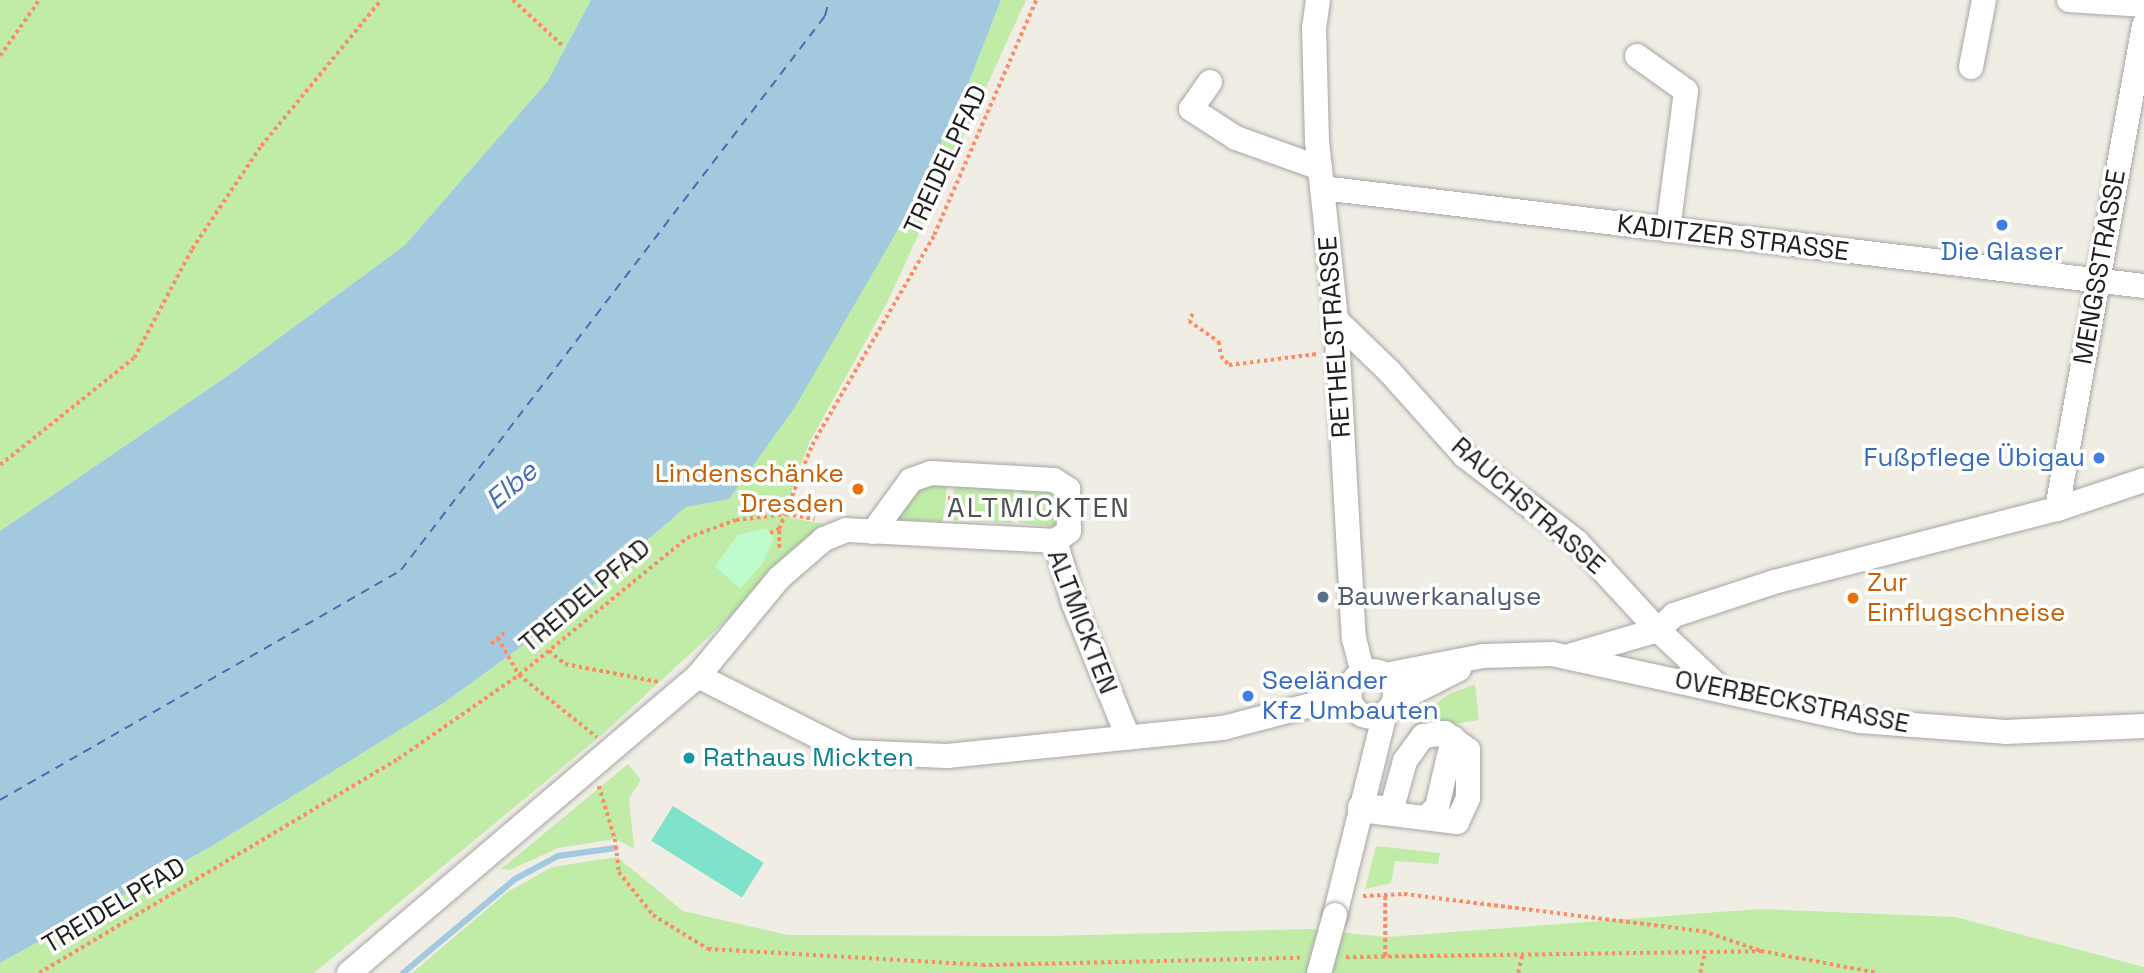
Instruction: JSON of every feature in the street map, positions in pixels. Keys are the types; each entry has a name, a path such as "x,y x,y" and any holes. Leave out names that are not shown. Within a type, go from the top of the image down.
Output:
{"street":[{"name":"RETHELSTRASSE","path":"1318,0 1314,27 1321,178 1336,320 1354,638 1374,674"},
{"path":"1971,67 1984,0"},
{"path":"2069,0 2144,5"},
{"name":"MENGSSTRASSE","path":"2057,509 2144,25"},
{"path":"1637,56 1686,91 1668,230"},
{"name":"KADITZER STRASSE","path":"1210,82 1191,109 1236,138 1321,178 1668,230 2144,286"},
{"name":"RAUCHSTRASSE","path":"1336,320 1389,371 1465,456 1577,542 1658,630 1722,690"},
{"path":"873,532 911,480 931,473 1054,480 1068,489 1069,531 1055,541"},
{"path":"1360,807 1353,682 1374,674 1483,656 1568,656 1658,630 1674,615 1773,582 2057,509 2144,480"},
{"name":"ALTMICKTEN","path":"698,676 779,578 824,539 846,530 1055,541 1074,604 1128,737"},
{"path":"349,973 591,771 698,676 849,752 947,757 1223,728 1354,704 1372,717 1483,656"},
{"name":"OVERBECKSTRASSE","path":"1568,656 1860,721 1935,729 2144,726"},
{"path":"1311,965 1338,905 1360,807 1394,687 1374,674"},
{"path":"1435,733 1459,742 1435,819 1360,807 1392,808 1412,746 1435,733"}],"path":[{"path":"0,56 39,0"},
{"path":"0,466 134,358 192,249 261,146 381,0"},
{"path":"513,0 562,45"},
{"name":"TREIDELPFAD","path":"39,973 398,759 519,675 687,538 714,525 786,514 812,445 934,235 1036,0"},
{"path":"1194,314 1189,321 1219,342"},
{"path":"1224,335 1219,342 1221,356 1229,365 1338,353"},
{"path":"948,536 951,475"},
{"path":"1013,539 1019,478"},
{"path":"771,533 779,529"},
{"path":"491,644 504,634"},
{"path":"498,638 519,675 597,737 610,754"},
{"path":"549,651 565,664 662,682 679,693"},
{"path":"591,771 610,818 619,872 653,915 708,949 982,965 1311,965"},
{"path":"1338,905 1385,895 1703,931 1760,951 1878,973"},
{"path":"1385,895 1385,957"},
{"path":"1344,957 1760,951"},
{"path":"1700,973 1705,952"},
{"path":"1518,973 1522,954"}],"green space":[{"path":"0,0 591,0 547,82 405,245 229,375 0,531"},
{"path":"1001,0 1026,0 887,303 809,443 785,509 791,518 830,525 604,733 314,973 0,973 0,963 212,846 445,702 522,646 686,507 729,499 907,214 960,105"},
{"path":"928,482 947,486 943,521 890,520 916,488"},
{"path":"954,485 1014,488 1012,523 952,520"},
{"path":"1055,489 1063,527 1019,523 1021,490"},
{"path":"766,528 774,538 762,564 740,589 715,566 738,535"},
{"path":"1475,684 1479,720 1435,727 1400,752 1410,730 1427,710 1449,694"},
{"path":"628,764 641,780 629,798 634,849 616,839 558,848 510,870 501,869"},
{"path":"673,806 764,863 742,897 651,841"},
{"path":"1376,846 1440,853 1438,864 1395,861 1391,883 1365,889"},
{"path":"617,857 683,911 788,935 1050,936 1308,929 1387,937 1759,909 1955,917 2144,967 2144,973 412,973 506,893 552,867"}],"water":[{"name":"Elbe","path":"591,0 1001,0 960,105 907,214 795,407 729,499 686,507 522,646 445,702 212,846 0,963 0,531 229,375 405,245 547,82"}],"waterway":[{"path":"403,973 515,879 558,856 615,848"}],"ferry route":[{"path":"0,800 401,570 825,16 829,0"}],"place":[{"name":"Die Glaser","path":"2002,225"},
{"name":"Fußpflege Übigau","path":"2099,458"},
{"name":"Lindenschänke Dresden","path":"858,489"},
{"name":"Bauwerkanalyse","path":"1323,597"},
{"name":"Zur Einflugschneise","path":"1853,598"},
{"name":"Seeländer Kfz Umbauten","path":"1248,696"},
{"name":"Rathaus Mickten","path":"689,758"}],"district":[{"name":"ALTMICKTEN","path":"1039,507"}]}
